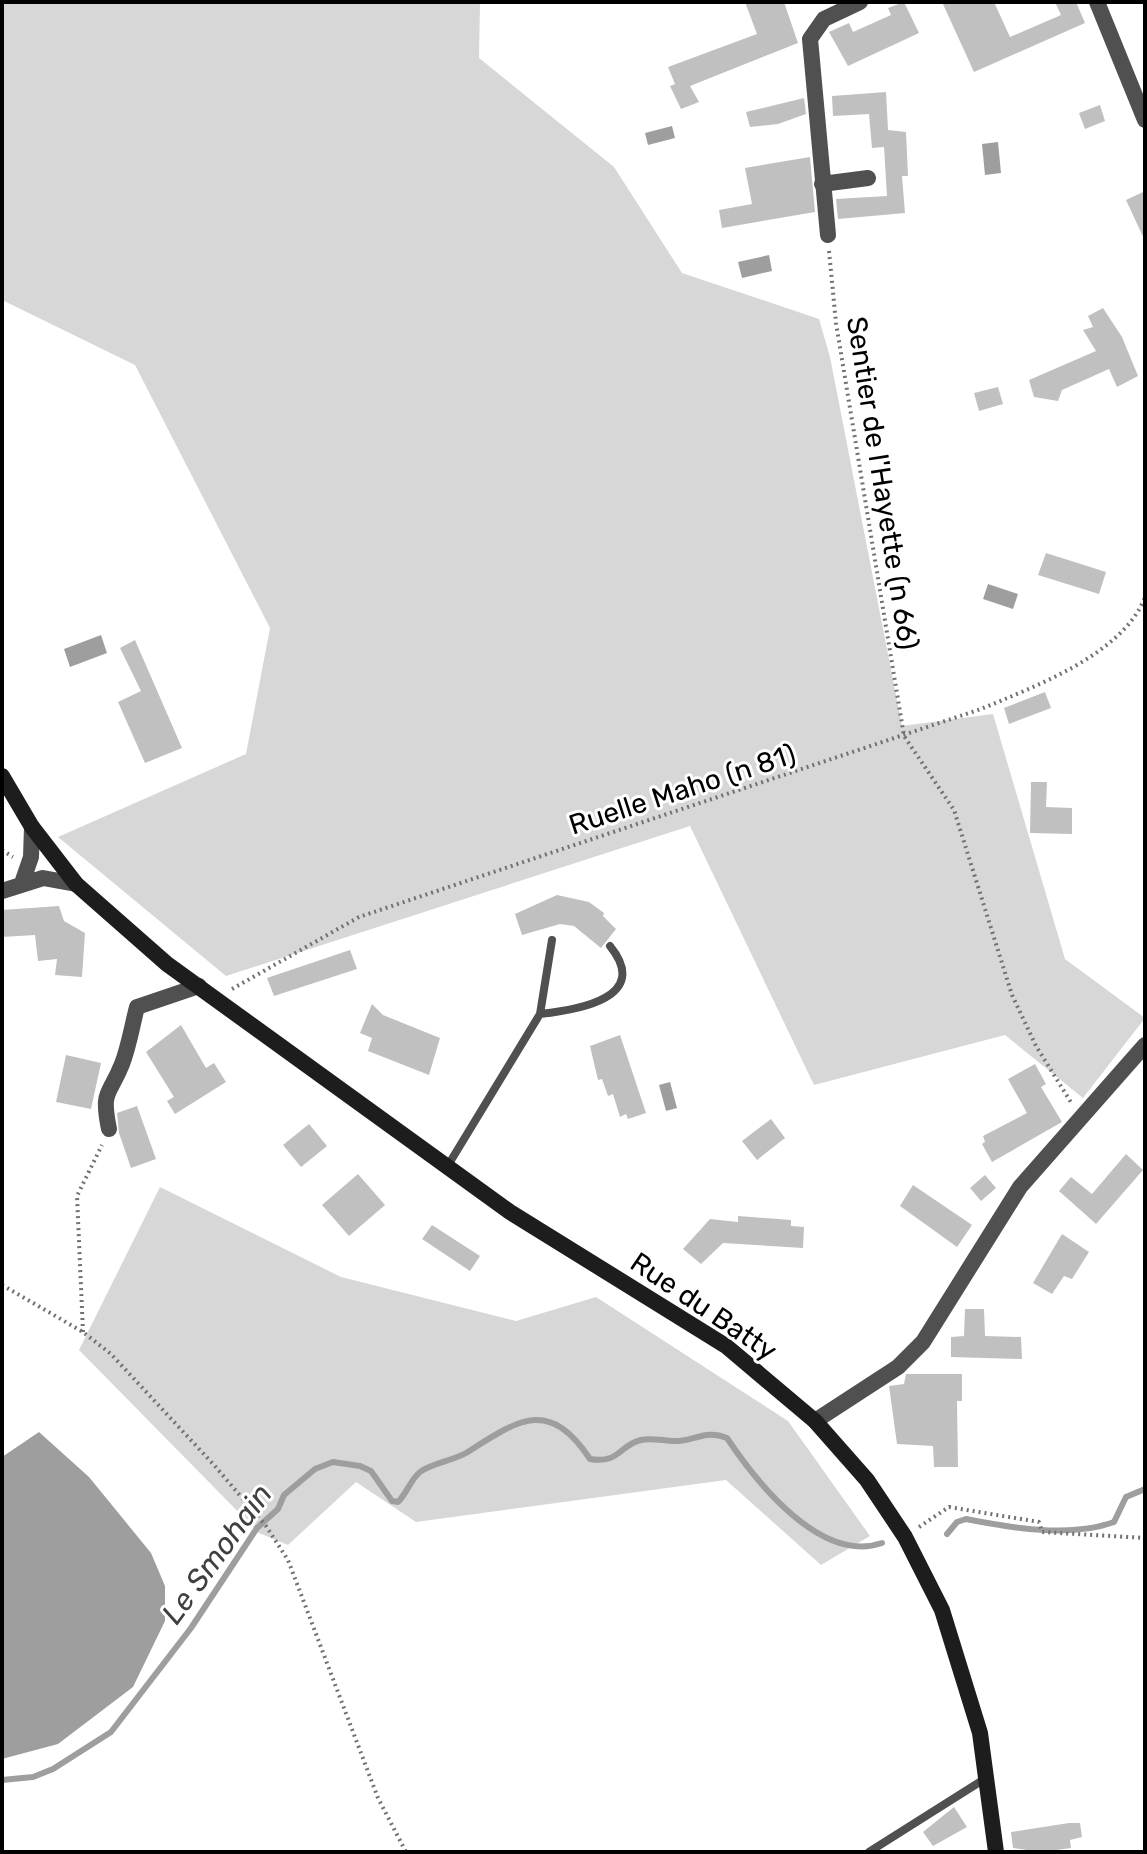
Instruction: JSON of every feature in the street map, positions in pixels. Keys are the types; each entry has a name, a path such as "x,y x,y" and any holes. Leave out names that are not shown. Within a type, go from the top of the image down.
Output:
{"main road":[{"name":"Rue du Batty","path":"2,776 32,827 76,884 124,929 447,1168 562,1246 726,1346 815,1421 867,1480 905,1537 942,1610 972,1704 996,1852"}],"street":[{"path":"828,235 810,39 824,19 860,2"},
{"path":"1097,2 1145,120"},
{"path":"822,184 868,178"},
{"path":"22,883 31,857 32,827"},
{"path":"2,891 43,878 76,884"},
{"path":"109,1129 104,1104 106,1092 122,1066 137,1007 199,986"},
{"path":"815,1421 898,1367 923,1342 1005,1208 1145,1045"}],"lane":[{"path":"447,1168 540,1014 552,940"},
{"path":"540,1014 577,1009 613,993 622,981 623,971 621,960 610,946"},
{"path":"869,1852 986,1778"}],"path":[{"name":"Sentier de l'Hayette (n 66)","path":"828,235 836,323 904,736"},
{"name":"Ruelle Maho (n 81)","path":"216,999 359,917 904,736 981,709 1066,673 1114,637 1140,610 1145,597"},
{"path":"904,736 954,810 1012,995 1036,1046 1082,1120"},
{"path":"83,1332 77,1196 109,1129"},
{"path":"2,1285 83,1332 111,1354 266,1526 288,1560 378,1798 406,1852"},
{"path":"905,1537 949,1507 1041,1527 1145,1538"}],"shaded area":[{"path":"2,2 480,2 479,58 614,167 682,273 819,319 830,357 902,726 993,714 1065,959 1145,1018 1083,1098 1005,1035 814,1085 690,826 226,976 58,837 246,754 270,628 135,365 2,300"},
{"path":"672,126 675,138 648,145 645,133"},
{"path":"998,142 1001,173 985,175 982,144"},
{"path":"769,255 772,271 742,278 738,262"},
{"path":"988,584 1018,594 1013,609 983,599"},
{"path":"101,635 107,653 70,667 64,649"},
{"path":"670,1082 677,1108 666,1111 659,1085"},
{"path":"160,1187 341,1277 516,1321 596,1297 788,1421 870,1536 821,1565 726,1480 416,1522 356,1482 288,1545 259,1533 79,1350"},
{"path":"39,1432 89,1477 151,1553 165,1586 165,1621 133,1687 58,1744 2,1759 2,1457"}],"building":[{"path":"745,2 784,2 798,43 690,86 699,102 681,109 670,86 675,84 668,67 757,34"},
{"path":"904,2 919,33 848,66 829,32 849,23 853,32 891,15 888,8"},
{"path":"942,2 994,2 1010,37 1061,15 1055,2 1076,2 1085,23 974,72"},
{"path":"886,92 888,130 906,132 908,176 902,176 905,213 838,219 836,199 887,196 884,147 872,148 869,114 833,116 832,96"},
{"path":"804,98 806,114 778,124 750,127 746,112"},
{"path":"1100,105 1105,121 1085,129 1079,113"},
{"path":"810,157 815,212 722,228 719,210 752,204 745,168"},
{"path":"1145,191 1145,241 1126,200"},
{"path":"1103,308 1122,337 1138,376 1117,387 1109,369 1062,390 1058,401 1034,397 1029,380 1096,351 1083,330 1093,327 1088,316"},
{"path":"998,387 1003,404 979,411 974,393"},
{"path":"1046,553 1106,572 1099,594 1038,575"},
{"path":"135,640 182,748 145,763 118,702 141,691 120,648"},
{"path":"1045,692 1051,708 1009,724 1004,708"},
{"path":"1031,782 1047,782 1046,807 1072,808 1072,834 1030,833"},
{"path":"557,895 589,902 604,913 603,916 616,929 601,948 574,926 560,924 522,935 515,914"},
{"path":"59,906 64,921 85,933 82,977 55,975 57,959 38,961 35,935 2,937 2,910"},
{"path":"350,950 357,969 274,996 267,978"},
{"path":"372,1004 383,1015 440,1038 429,1075 368,1051 372,1038 360,1033"},
{"path":"181,1025 206,1068 214,1063 226,1082 175,1114 167,1101 174,1097 146,1052"},
{"path":"620,1035 646,1113 628,1119 626,1114 620,1117 613,1094 608,1096 602,1079 598,1080 590,1046"},
{"path":"66,1055 101,1063 91,1109 56,1102"},
{"path":"1035,1064 1046,1084 1041,1087 1062,1122 992,1162 982,1144 985,1142 983,1136 1027,1113 1008,1079"},
{"path":"137,1106 156,1159 131,1168 119,1133 117,1113"},
{"path":"771,1119 785,1138 757,1160 742,1141"},
{"path":"309,1124 327,1146 301,1167 283,1145"},
{"path":"1126,1154 1143,1170 1096,1224 1059,1191 1071,1177 1092,1194"},
{"path":"358,1174 385,1205 349,1236 322,1205"},
{"path":"985,1175 996,1188 981,1201 970,1188"},
{"path":"913,1185 972,1225 957,1247 900,1206"},
{"path":"738,1216 791,1220 791,1226 804,1227 803,1248 723,1243 701,1264 683,1249 710,1219 738,1222"},
{"path":"432,1225 480,1256 470,1271 422,1239"},
{"path":"1062,1234 1089,1252 1072,1279 1064,1276 1052,1294 1033,1283"},
{"path":"965,1309 984,1309 985,1336 1021,1337 1022,1359 951,1357 951,1337 964,1336"},
{"path":"906,1374 962,1374 962,1401 957,1401 958,1467 934,1467 933,1446 897,1444 889,1386 904,1384"},
{"path":"954,1807 967,1827 933,1846 923,1832"},
{"path":"1080,1823 1082,1837 1070,1840 1071,1848 1042,1852 1013,1848 1011,1832"}],"waterway":[{"name":"Le Smohain","path":"2,1780 33,1777 53,1769 111,1732 191,1628 257,1528 278,1509 284,1495 315,1469 333,1462 371,1471 392,1501 398,1502 420,1472 460,1456 501,1432 531,1420 546,1421 560,1427 575,1439 590,1459 600,1460 614,1457 641,1440 679,1441 714,1435 727,1438 773,1497 814,1531 836,1542 859,1546 882,1543"},
{"name":"Le Smohain","path":"947,1534 957,1522 966,1519 1041,1530 1097,1527 1114,1522 1126,1497 1145,1489"}]}
